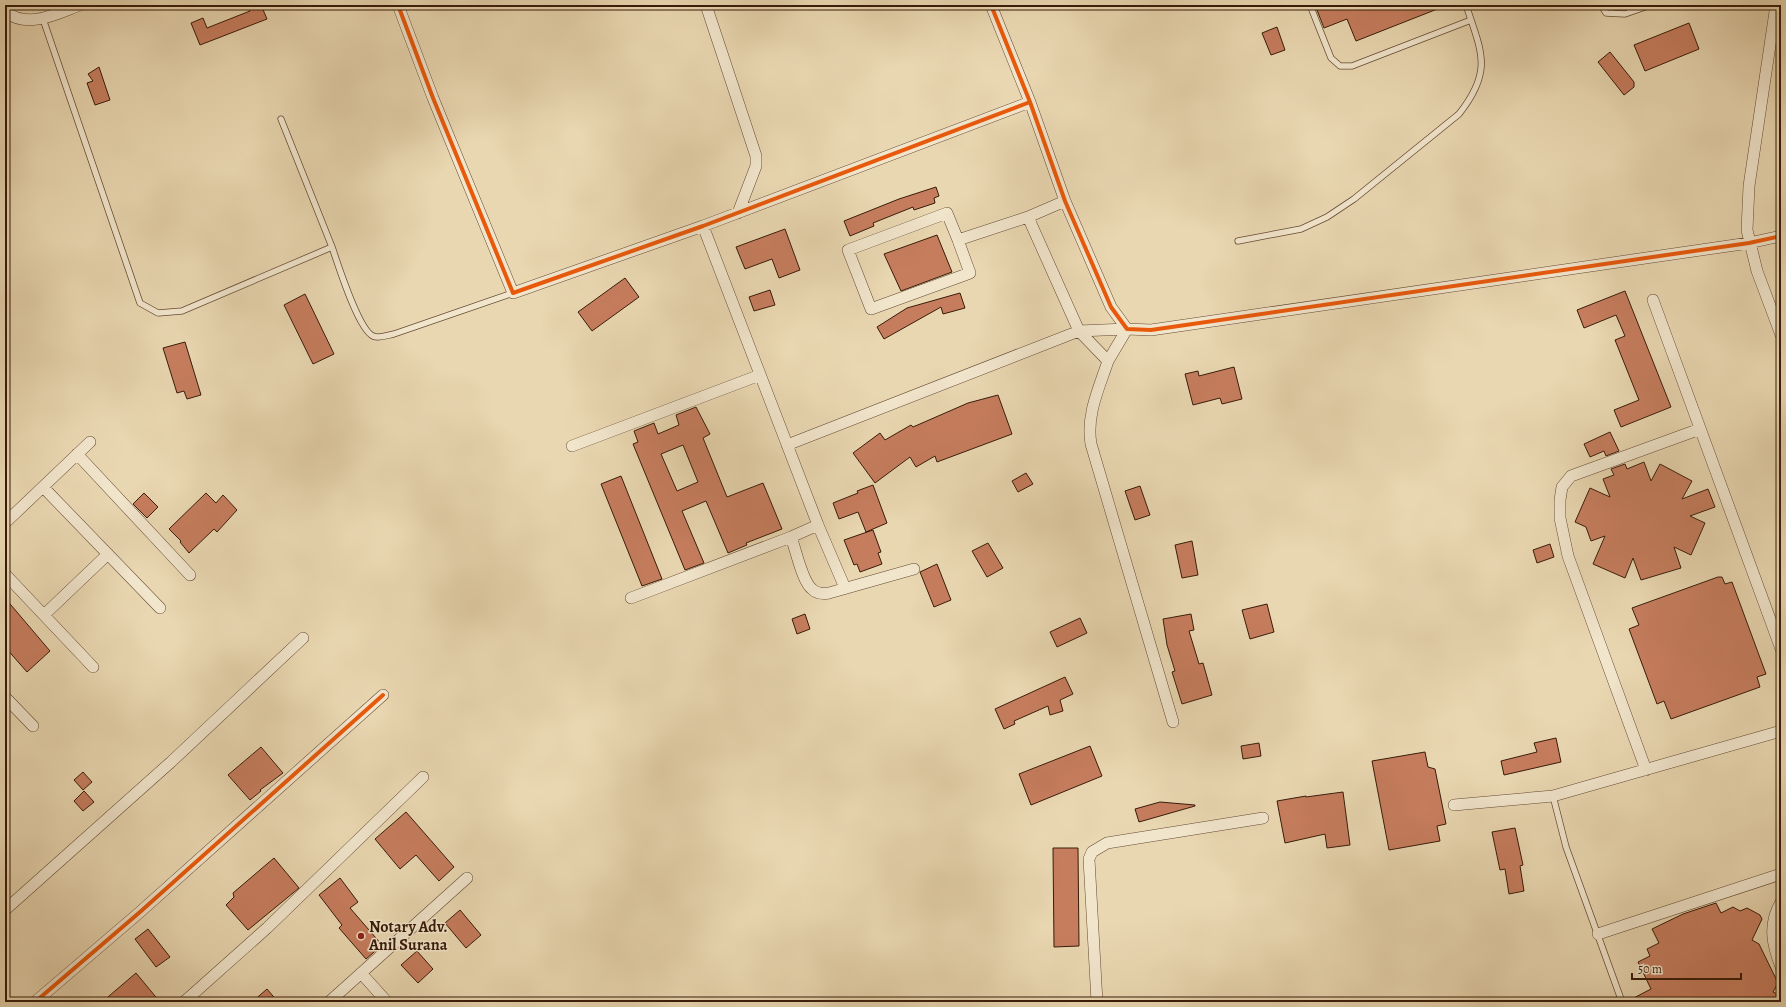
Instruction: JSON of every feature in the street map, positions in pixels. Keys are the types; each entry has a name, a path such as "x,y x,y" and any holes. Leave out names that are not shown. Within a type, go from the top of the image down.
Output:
{"street":[{"path":"5,12 27,20 43,19 80,5"},
{"path":"398,5 433,98 513,293 703,226 1030,102"},
{"path":"706,5 756,156 756,166 738,213"},
{"path":"991,5 1030,102 1065,201 1111,308 1126,329"},
{"path":"1776,5 1749,186 1747,230 1749,243 1781,335"},
{"path":"958,240 1028,217 1065,201"},
{"path":"947,213 958,240 970,273 871,310 848,250 947,213"},
{"path":"1028,217 1079,331 1108,361"},
{"path":"703,226 787,446 845,588"},
{"path":"787,446 1079,331 1126,329 1151,330 1749,243 1781,236"},
{"path":"1653,300 1781,649"},
{"path":"1126,329 1108,361 1091,414 1089,424 1090,444 1173,722"},
{"path":"572,446 760,375"},
{"path":"1646,770 1568,556 1560,518 1562,487 1571,476 1700,429"},
{"path":"5,523 90,442"},
{"path":"77,454 190,575"},
{"path":"43,487 160,608"},
{"path":"631,598 791,537 818,524"},
{"path":"791,537 807,581 812,590 823,594 914,569"},
{"path":"44,615 108,554"},
{"path":"5,574 93,667"},
{"path":"5,910 171,762 302,638"},
{"path":"35,1002 140,912 383,695"},
{"path":"5,697 33,726"},
{"path":"1454,805 1552,796 1780,734"},
{"path":"184,1002 267,928 424,777"},
{"path":"1097,1002 1088,859 1092,852 1107,843 1263,818"},
{"path":"1598,934 1781,874"},
{"path":"329,1002 467,878"},
{"path":"1781,902 1775,912 1772,927 1773,943 1781,967"},
{"path":"361,973 387,1002"}],"lane":[{"path":"1310,5 1331,58 1340,66 1352,66 1471,20"},
{"path":"1238,241 1301,229 1327,218 1354,199 1459,114 1472,97 1481,76 1481,48 1466,5"},
{"path":"1601,5 1606,13 1625,14 1651,5"},
{"path":"43,19 140,303 158,313 182,311 332,247"},
{"path":"281,119 358,315 373,336 383,337 394,334 513,293"},
{"path":"1552,796 1566,847 1622,1002"}],"building":[{"path":"247,5 261,5 267,19 200,45 191,23 203,18 207,28 250,11"},
{"path":"1315,5 1445,6 1356,41 1347,19 1324,28"},
{"path":"1689,23 1699,49 1645,71 1634,45"},
{"path":"1277,27 1285,50 1271,55 1262,33"},
{"path":"1610,52 1634,82 1634,87 1624,95 1598,62"},
{"path":"99,67 110,100 95,105 87,83 93,81 88,74"},
{"path":"936,187 939,196 934,198 935,203 914,210 913,207 873,223 874,226 850,236 844,221 899,199"},
{"path":"785,229 800,270 779,278 772,259 745,269 736,247"},
{"path":"937,235 952,272 901,291 884,254"},
{"path":"625,278 639,297 592,331 578,312"},
{"path":"770,290 775,305 754,311 749,297"},
{"path":"1625,291 1671,407 1621,427 1614,410 1639,400 1615,340 1625,336 1616,315 1584,328 1577,310"},
{"path":"960,293 965,308 943,314 941,307 884,339 877,327 907,308"},
{"path":"305,294 334,354 313,364 284,305"},
{"path":"185,342 201,395 187,399 184,391 177,393 163,348"},
{"path":"1234,367 1242,399 1222,404 1220,398 1193,405 1185,374 1198,371 1199,376"},
{"path":"998,395 1012,434 937,462 935,456 916,467 910,457 875,483 853,453 880,433 885,440 911,425 913,427 968,403"},
{"path":"696,407 710,434 703,438 727,497 763,483 782,529 746,543 747,545 728,553 706,501 682,511 704,563 685,570 633,444 638,442 634,431 654,423 658,434 679,425 676,415","holes":["683,445 698,482 677,491 661,454"]},
{"path":"1610,432 1619,451 1606,456 1604,451 1590,457 1584,444"},
{"path":"1644,462 1651,481 1660,464 1692,481 1682,499 1708,489 1715,507 1690,516 1705,523 1691,555 1674,547 1681,568 1641,580 1633,558 1625,578 1593,564 1605,536 1591,541 1586,527 1575,522 1590,488 1610,497 1603,479 1614,475 1611,469 1625,464 1627,469"},
{"path":"1026,473 1033,484 1018,492 1012,481"},
{"path":"621,476 662,579 642,586 601,484"},
{"path":"873,485 887,523 866,532 858,512 839,519 833,503"},
{"path":"1140,486 1150,515 1135,520 1125,491"},
{"path":"144,493 158,507 147,518 133,504"},
{"path":"206,493 216,503 223,495 237,510 217,532 214,529 189,553 180,542 181,541 169,529"},
{"path":"873,530 881,552 878,553 882,564 860,572 857,564 854,565 844,540"},
{"path":"1192,541 1198,575 1182,578 1175,545"},
{"path":"988,543 1003,568 987,577 972,551"},
{"path":"1550,544 1554,557 1537,563 1533,550"},
{"path":"937,564 951,600 934,607 920,572"},
{"path":"1718,577 1722,577 1725,584 1732,582 1766,674 1757,677 1760,687 1671,719 1664,701 1657,704 1629,629 1639,625 1632,608"},
{"path":"5,598 50,651 27,672 5,647"},
{"path":"1267,604 1274,632 1250,639 1242,610"},
{"path":"805,614 810,629 797,634 792,619"},
{"path":"1191,614 1194,630 1189,631 1199,664 1203,663 1212,695 1182,704 1172,672 1175,671 1167,645 1163,619"},
{"path":"1080,618 1087,633 1057,647 1050,632"},
{"path":"1065,677 1073,694 1060,700 1063,711 1050,715 1048,706 1014,721 1015,724 1004,729 995,709"},
{"path":"1556,738 1561,762 1504,775 1501,761 1537,752 1534,743"},
{"path":"1259,743 1261,756 1243,759 1241,746"},
{"path":"1090,746 1102,776 1031,805 1019,774"},
{"path":"261,747 283,773 260,790 261,791 250,800 228,775"},
{"path":"1425,752 1428,767 1435,769 1446,824 1437,826 1440,841 1389,850 1372,761"},
{"path":"83,772 92,782 83,790 74,780"},
{"path":"84,791 94,802 83,811 74,801"},
{"path":"1343,792 1350,845 1327,848 1325,834 1285,843 1277,801"},
{"path":"1160,802 1195,806 1139,822 1135,809"},
{"path":"406,812 454,867 439,881 416,855 400,869 375,839"},
{"path":"1515,828 1523,865 1520,866 1524,891 1509,894 1505,869 1500,870 1492,832"},
{"path":"1053,848 1078,848 1079,946 1054,947"},
{"path":"274,858 299,888 248,930 226,905 234,897 233,893"},
{"path":"340,878 358,902 350,908 382,945 366,959 339,928 342,925 319,895"},
{"path":"1716,903 1721,913 1733,907 1740,911 1747,908 1760,915 1762,919 1752,940 1759,944 1778,983 1773,992 1781,996 1781,1002 1626,1002 1651,989 1638,962 1650,956 1647,949 1659,943 1652,929 1683,914"},
{"path":"460,910 481,935 466,948 445,923"},
{"path":"148,929 170,957 156,967 135,939"},
{"path":"417,951 433,969 418,983 401,965"},
{"path":"136,973 160,1002 102,1002"},
{"path":"267,989 278,1002 252,1002"}],"cycle path":[{"path":"398,5 433,98 513,293 703,226 1030,102"},
{"path":"991,5 1030,102 1065,201 1111,307 1127,329 1151,330 1749,243 1781,236"},
{"path":"35,1002 140,912 383,695"}],"place":[{"name":"Notary Adv. Anil Surana","path":"361,936"}]}
